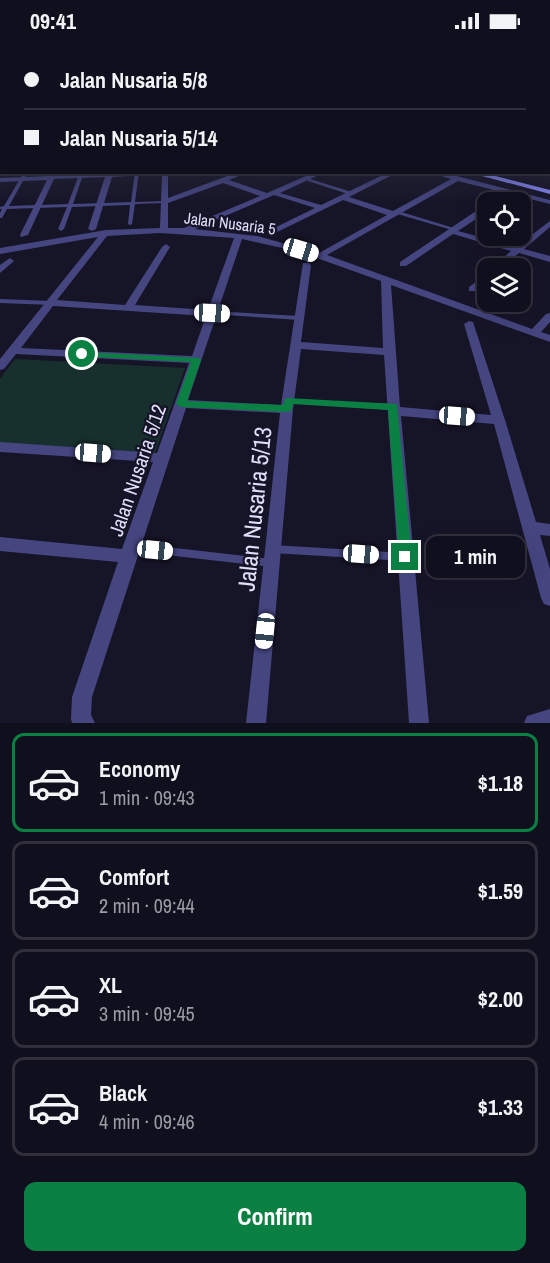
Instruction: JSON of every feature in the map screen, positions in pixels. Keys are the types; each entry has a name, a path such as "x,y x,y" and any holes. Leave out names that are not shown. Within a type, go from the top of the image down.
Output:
{"main road":[{"path":"478,174 550,192"},
{"path":"499,174 550,186"}],"street":[{"path":"92,229 109,174"},
{"path":"0,180 24,176 137,174"},
{"path":"164,230 167,174"},
{"path":"165,202 240,174"},
{"path":"184,231 318,174"},
{"path":"275,231 391,174"},
{"path":"438,174 505,192"},
{"path":"24,235 52,175"},
{"path":"320,256 456,179"},
{"path":"224,181 322,208"},
{"path":"344,198 395,213"},
{"path":"531,198 550,202"},
{"path":"403,264 477,214"},
{"path":"509,258 550,223"},
{"name":"Jalan Nusaria 5","path":"0,251 56,239 106,232 164,230 239,236 320,256 550,339"},
{"path":"452,230 550,259"},
{"path":"0,367 106,232"},
{"name":"Jalan Nusaria 5/12","path":"83,721 82,697 239,236"},
{"path":"129,306 166,247"},
{"path":"0,270 10,261"},
{"name":"Jalan Nusaria 5/13","path":"256,723 288,405 306,265"},
{"path":"386,280 389,352 419,723"},
{"path":"472,289 477,285"},
{"path":"52,303 129,306 212,313"},
{"path":"534,333 550,316"},
{"path":"469,324 550,598"},
{"path":"296,345 389,352"},
{"path":"13,351 196,360"},
{"path":"181,404 288,405"},
{"path":"394,409 499,420"},
{"path":"0,447 162,458"},
{"path":"529,528 550,530"},
{"path":"0,544 130,552"},
{"path":"534,723 550,719"}],"lane":[{"path":"130,224 137,174"},
{"path":"61,229 81,175"},
{"path":"0,217 2,208 24,176"},
{"path":"307,179 353,194"},
{"path":"2,208 165,202"},
{"path":"395,213 452,230"},
{"path":"0,301 52,303"},
{"path":"212,313 300,318"},
{"path":"288,405 394,409"},
{"path":"130,552 405,557"}],"green space":[{"path":"15,359 185,368 155,453 0,443 0,379"}],"route":[{"path":"82,354 196,360 181,404 287,409 288,401 393,407 405,557"}]}
